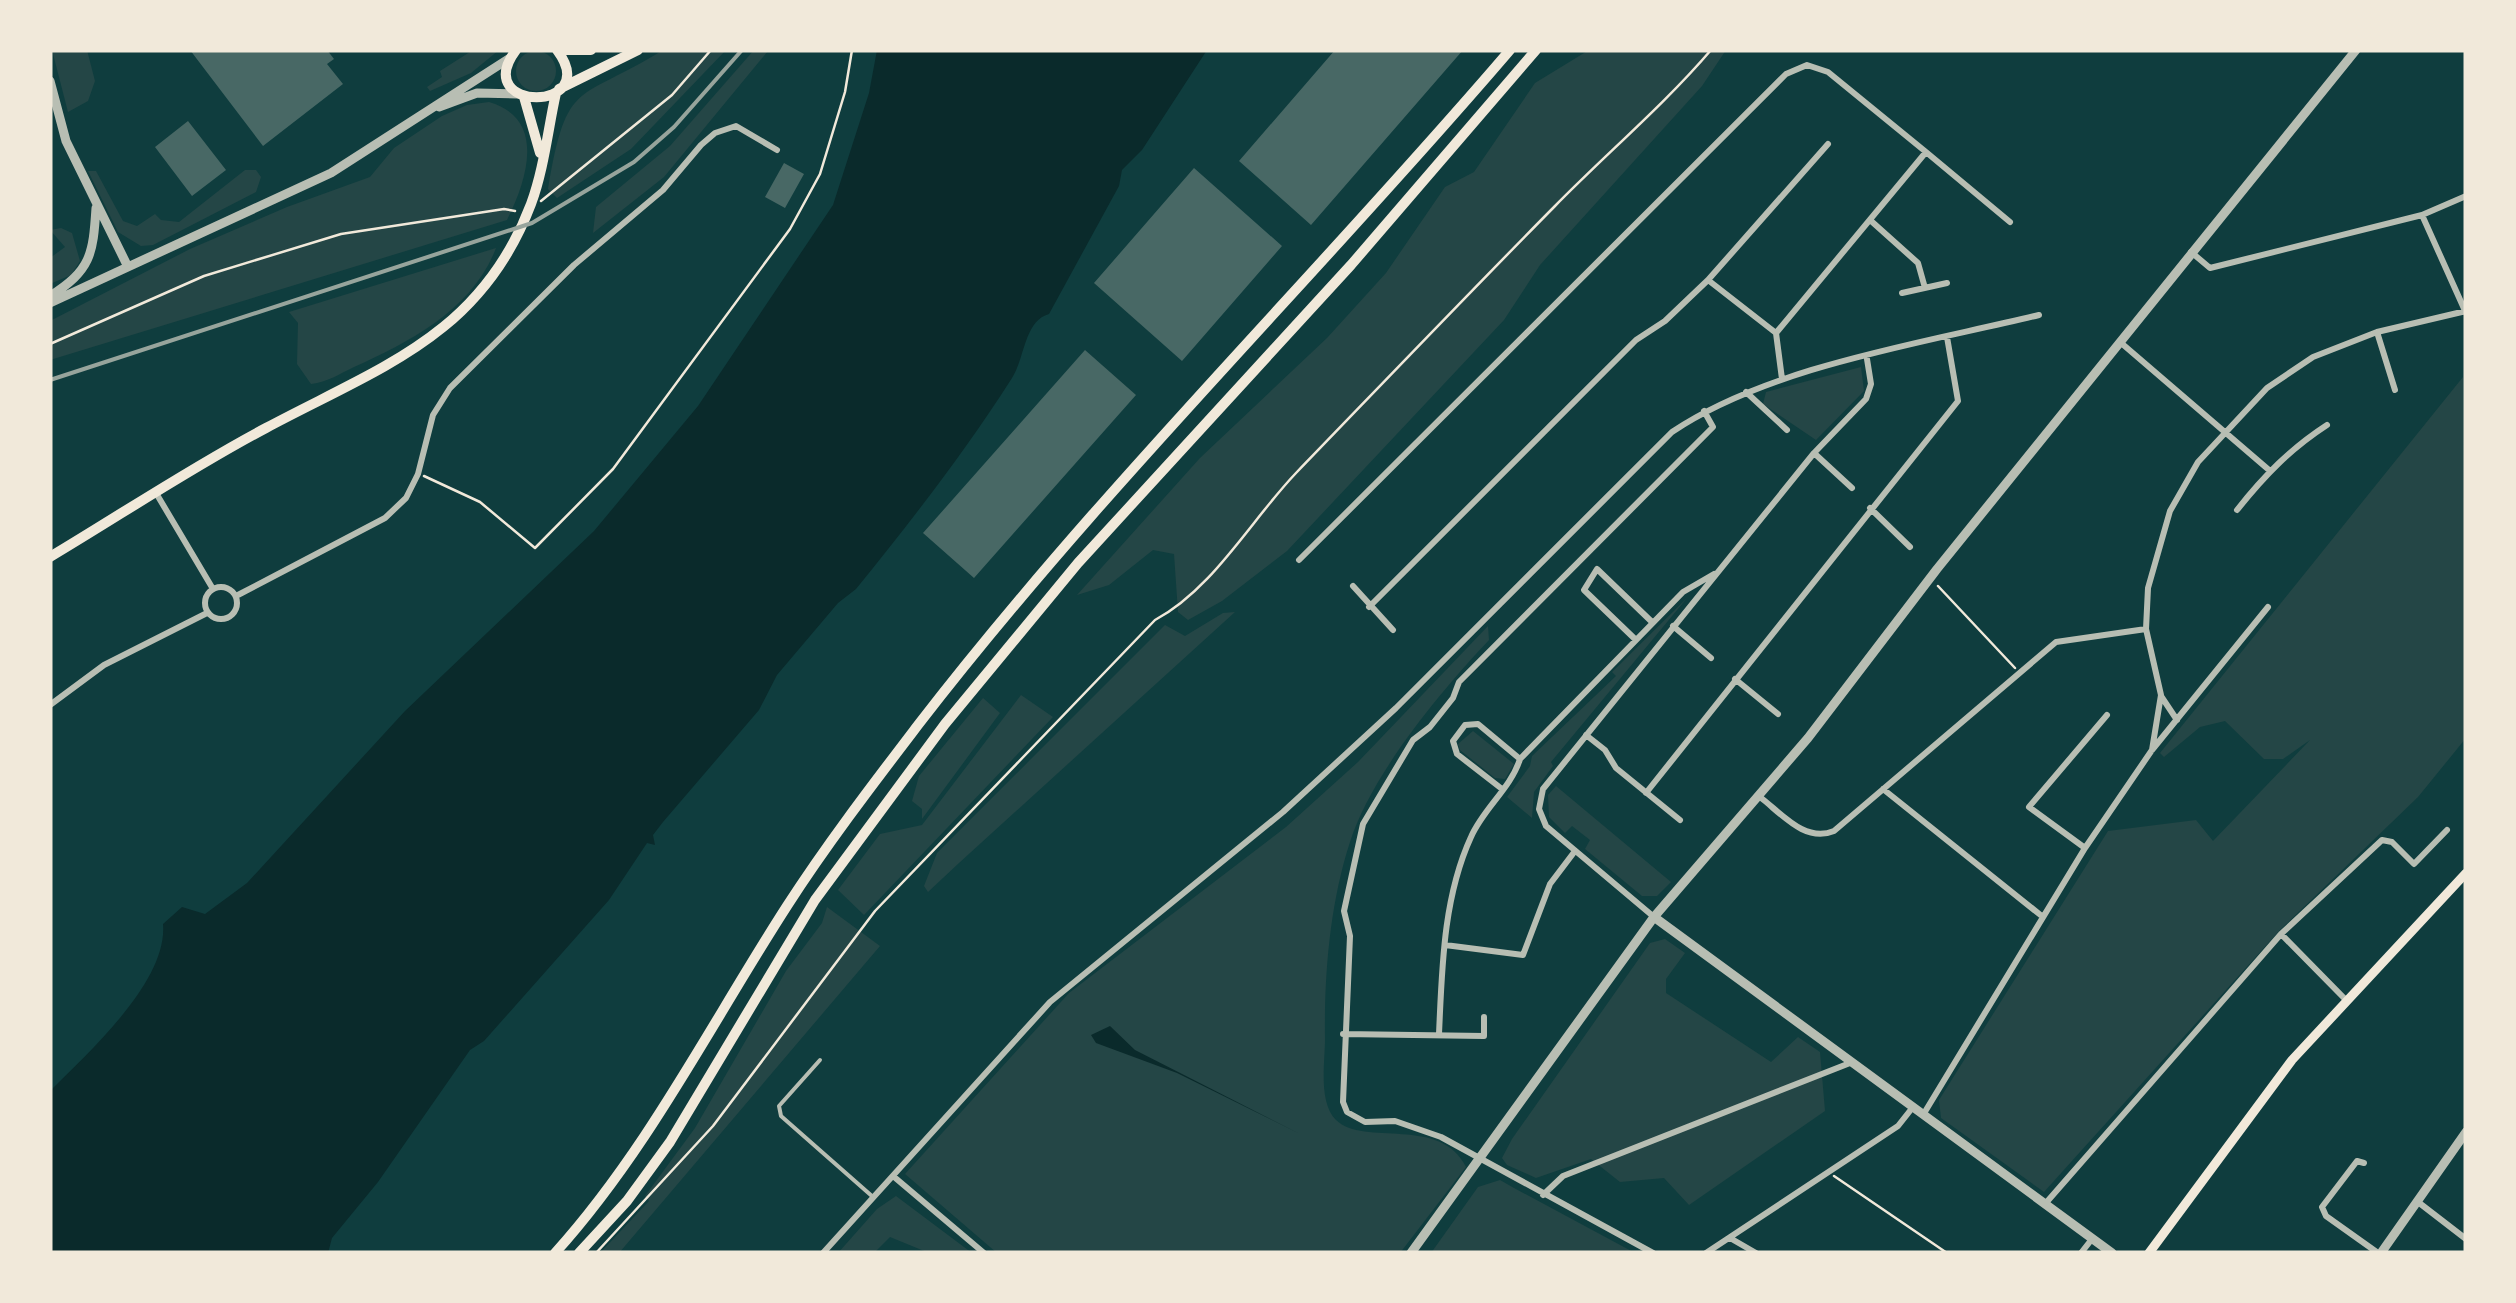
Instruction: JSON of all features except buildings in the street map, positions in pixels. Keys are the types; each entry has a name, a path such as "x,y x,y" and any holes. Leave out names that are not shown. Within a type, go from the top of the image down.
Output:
{"main road":[{"path":"50,556 252,436 424,345 475,300 515,240 532,201 565,65 558,50 591,50"},
{"path":"521,96 541,100 638,50"},
{"path":"555,1253 629,1159 845,822 999,622 1376,208 1510,50"},
{"path":"579,1253 627,1201 670,1142 814,900 944,724 1068,574 1364,251 1536,50"},
{"path":"513,54 507,74 538,134 541,164"},
{"path":"2149,1253 2238,1128 2345,999 2466,873"}],"street":[{"path":"1411,1253 1481,1162 1654,917 1760,797 1930,578 2356,50"},
{"path":"50,300 331,173 513,54"},
{"path":"1299,560 1786,74 1807,65 1828,72 2010,222"},
{"path":"50,81 66,141 127,266"},
{"path":"428,112 477,93 521,96"},
{"path":"236,596 386,518 406,498 418,474 432,415 450,388 574,265 663,190 715,133 736,126 778,150"},
{"path":"1369,606 1636,340 1665,322 1708,280 1828,144"},
{"path":"1776,333 1926,152"},
{"path":"2191,252 2210,268 2422,215 2466,196"},
{"path":"50,300 87,264 96,206"},
{"path":"2177,720 2161,694 2146,629 2148,588 2170,511 2198,462 2224,430 2267,388 2312,357 2377,332 2466,312 2422,215"},
{"path":"1870,220 1918,263 1925,288"},
{"path":"1708,280 1776,333 1782,379"},
{"path":"1902,294 1947,283"},
{"path":"823,1253 1050,1002 1283,812 1396,708 1672,432 1704,411 1782,379 2039,315"},
{"path":"2377,332 2395,390"},
{"path":"1646,792 1958,400 1947,337"},
{"path":"2119,342 2269,470"},
{"path":"1867,358 1871,384 1866,399 1814,453 1586,735 1540,798 1546,826 1654,917 2112,1253"},
{"path":"1745,392 1787,430"},
{"path":"1653,1253 1440,1137 1395,1121 1364,1122 1347,1112 1343,1102 1343,1034 1350,936 1344,911 1363,824 1414,740 1453,698 1460,682 1712,427 1704,411"},
{"path":"2237,510 2295,445 2327,426"},
{"path":"1814,453 1852,488"},
{"path":"156,494 213,589"},
{"path":"1871,506 1910,547"},
{"path":"1636,640 1584,590 1588,578 1598,569 1652,622"},
{"path":"1439,1034 1445,946 1460,865 1472,833 1520,759 1683,592 1719,570"},
{"path":"1353,586 1394,630"},
{"path":"223,587 236,596 237,606 227,619 216,619 207,613 205,597 213,589 223,587"},
{"path":"1923,1115 2084,848 2152,750 2268,606"},
{"path":"50,705 104,665 207,613"},
{"path":"1673,626 1712,658"},
{"path":"1760,797 1808,834 1821,837 1834,831 2056,642 2146,629"},
{"path":"1736,678 1778,714"},
{"path":"2152,750 2161,694"},
{"path":"2084,848 2028,807 2107,714"},
{"path":"1502,789 1457,754 1453,741 1465,725 1478,724 1520,759"},
{"path":"1586,735 1680,820"},
{"path":"1883,789 2043,917"},
{"path":"2045,1204 2281,934 2382,840 2392,842 2414,864 2447,830"},
{"path":"1445,946 1524,955 1550,884 1575,850"},
{"path":"2281,934 2345,999"},
{"path":"1343,1034 1484,1036 1484,1017"},
{"path":"1543,1195 1563,1176 1850,1063"},
{"path":"1706,1253 1898,1126 1912,1107"},
{"path":"2364,1163 2356,1161 2322,1206 2326,1216 2380,1253 2466,1132"},
{"path":"893,1176 984,1253"},
{"path":"2418,1202 2466,1239"},
{"path":"1730,1238 1756,1253"},
{"path":"2081,1253 2092,1239"}],"lane":[{"path":"820,1060 779,1106 781,1116 873,1197"}],"path":[{"path":"564,179 672,95 710,50"},
{"path":"418,474 480,502 535,548 612,469 790,228 820,174 845,92 852,50"},
{"path":"596,1253 725,1111 870,918 1155,620 1174,610 1228,554 1278,492 1423,341 1576,184 1653,114 1711,50"},
{"path":"50,344 204,276 341,234 504,209"},
{"path":"1930,578 2019,672"},
{"path":"1828,1172 1948,1253"}],"shaded area":[{"path":"52,50 87,50 95,81 88,101 68,112"},
{"path":"473,50 499,50 471,73 430,91 427,87 442,77 440,71"},
{"path":"663,50 726,50 631,149 557,198 548,189 570,109 594,87"},
{"path":"754,50 768,51 664,177 593,233 596,207 670,146"},
{"path":"877,50 1207,50 1142,150 1122,170 1119,186 1049,314 1034,324 1012,378 956,459 856,589 838,603 777,675 759,710 653,835 655,845 647,843 609,900 484,1041 470,1050 378,1182 332,1238 328,1253 50,1253 50,1091 140,992 161,946 163,924 182,907 205,914 247,883 405,711 594,531 698,406 833,205 869,93"},
{"path":"1589,50 1726,50 1702,86 1540,265 1504,320 1287,551 1222,601 1188,620 1178,612 1174,554 1153,550 1109,585 1077,595 1200,458 1327,338 1386,273 1445,187 1474,172 1535,83"},
{"path":"536,51 550,57 556,71 550,85 536,91 522,85 516,71 522,57"},
{"path":"489,102 507,110 519,122 525,136 525,170 507,220 50,360 50,321 190,249 370,177 394,148 442,116 467,105"},
{"path":"245,170 256,170 261,177 256,192 153,245 141,246 118,232 88,171 96,171 123,221 137,226 155,214 161,220 179,222"},
{"path":"61,228 72,233 80,261 71,275 50,284 50,258 65,247 50,230"},
{"path":"496,248 472,289 456,306 417,334 317,383 311,384 297,364 298,323 289,312"},
{"path":"1861,367 1864,391 1816,440 1763,404 1766,392"},
{"path":"2463,377 2466,738 2418,797 2280,930 2044,1192 1941,1118 1939,1100 2108,831 2196,820 2213,841 2310,740 2283,759 2264,759 2225,721 2200,727 2164,757 2160,753"},
{"path":"1687,598 1551,762 1553,766 1534,792 1532,818 1507,797 1530,766 1532,756 1616,676 1612,672"},
{"path":"1235,612 928,892 924,886 937,853 1165,625 1185,636 1223,613"},
{"path":"1488,626 1489,640 1430,708 1374,788 1350,842 1333,914 1324,1070 1330,1112 1349,1128 1421,1136 1439,1142 1454,1151 1466,1167 1400,1253 997,1253 905,1174 1069,993 1286,827 1358,762"},
{"path":"1021,695 1053,717 864,915 838,890 880,834 922,825"},
{"path":"983,698 1000,713 922,819 922,809 912,801 919,776"},
{"path":"1473,731 1514,764 1505,779 1495,778 1460,750 1458,744"},
{"path":"1556,786 1671,882 1657,896 1642,896 1585,849 1590,840 1572,826 1565,833 1549,817 1548,795"},
{"path":"827,907 880,946 619,1253 600,1253 649,1201 645,1196 695,1128 786,971 822,923"},
{"path":"1665,939 1685,953 1666,979 1666,993 1771,1062 1798,1037 1820,1052 1825,1111 1689,1205 1664,1178 1620,1182 1591,1159 1536,1178 1507,1165 1502,1158 1512,1139 1650,943"},
{"path":"1110,1026 1135,1050 1300,1134 1177,1073 1096,1043 1091,1035"},
{"path":"1500,1180 1635,1253 1431,1253 1478,1187"},
{"path":"896,1196 972,1253 929,1253 890,1237 874,1253 838,1253 877,1209"}],"railway":[{"path":"50,380 532,223 634,162 674,127 742,50"}]}
